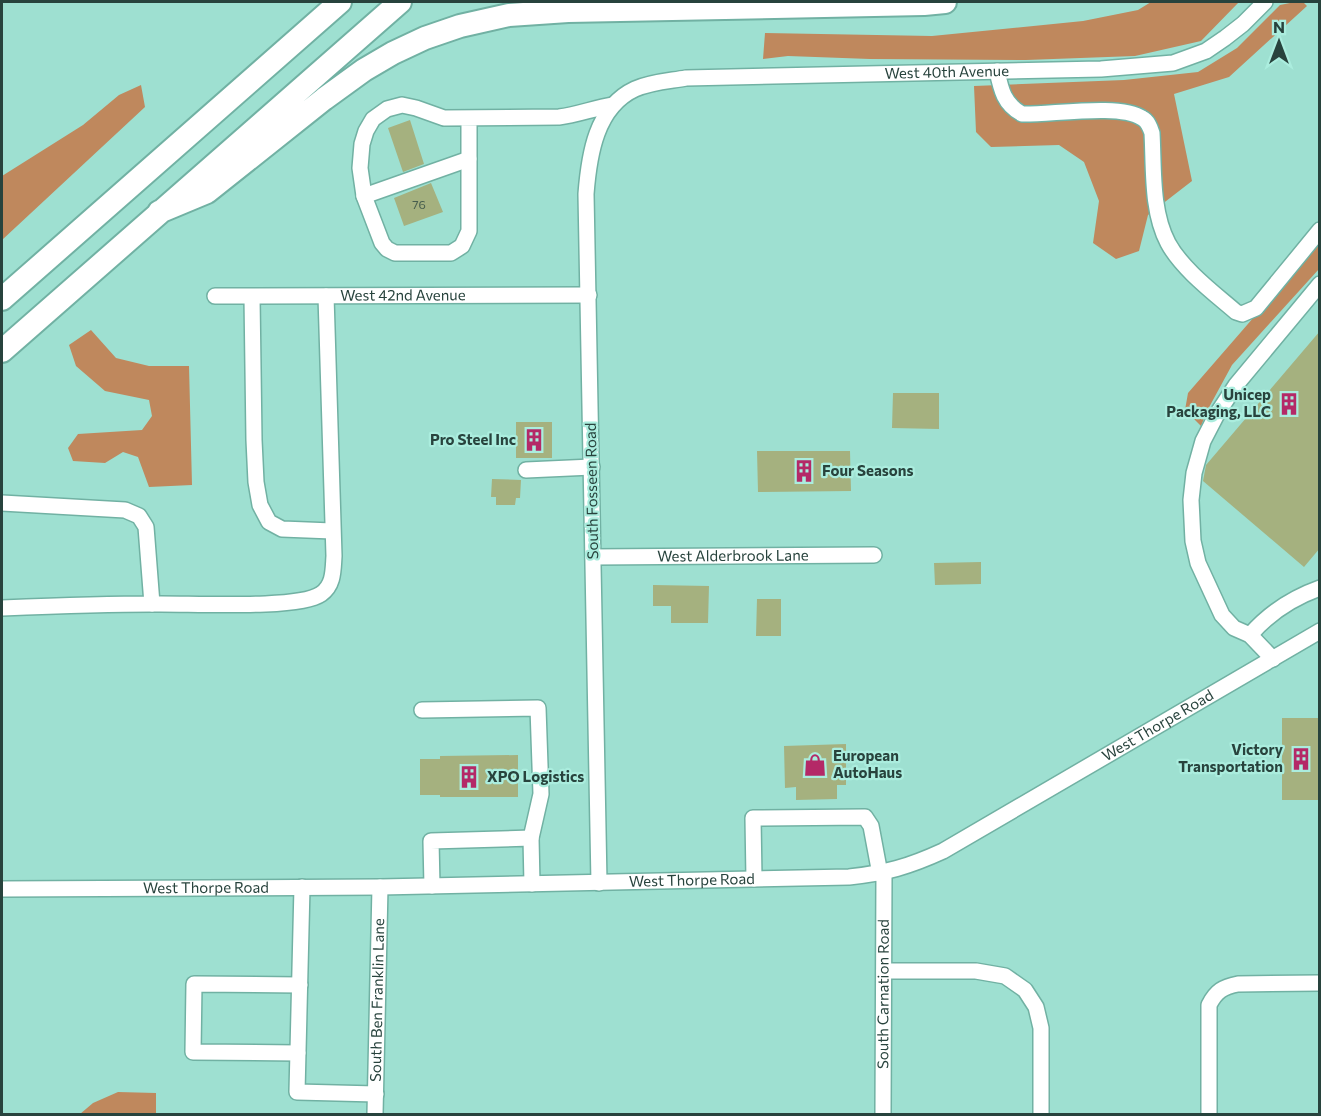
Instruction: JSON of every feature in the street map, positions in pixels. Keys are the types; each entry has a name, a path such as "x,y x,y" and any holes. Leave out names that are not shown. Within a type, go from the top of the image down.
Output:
{"highway":[{"path":"2,299 340,2"},
{"path":"2,351 400,2"},
{"path":"159,212 207,192 364,70 393,53 460,27 509,15 568,11 945,2"}],"street":[{"name":"West 40th Avenue","path":"613,105 626,94 643,86 686,78 1101,69 1173,63 1206,51 1243,24 1264,2"},
{"path":"997,71 1003,96 1011,108 1022,114 1102,110 1130,113 1142,118 1149,125 1152,133 1159,215 1168,243 1180,261 1242,315 1256,308 1320,230"},
{"path":"469,118 469,231 466,240 451,253 395,253 387,249 382,243 364,196 360,168 362,144 366,131 373,118 387,109 402,105 444,118 559,117 577,115 613,105"},
{"name":"South Fosseen Road","path":"599,883 588,174 594,141 604,118 613,105"},
{"path":"364,196 469,159"},
{"path":"1273,659 1250,634 1234,628 1222,615 1198,563 1193,541 1191,500 1194,473 1203,441 1236,385 1320,284"},
{"name":"West 42nd Avenue","path":"214,296 589,295"},
{"path":"2,608 284,603 306,600 329,587 333,574 326,296"},
{"path":"252,297 254,440 256,482 260,505 269,522 282,529 332,531"},
{"path":"526,470 592,467"},
{"path":"2,503 125,510 139,516 146,527 152,604"},
{"name":"West Alderbrook Lane","path":"593,557 874,555"},
{"path":"1250,634 1275,611 1298,596 1320,588"},
{"name":"West Thorpe Road","path":"2,889 380,887 849,877 882,874 914,864 943,851 1320,631"},
{"path":"422,710 538,708 541,794 531,838 532,884"},
{"name":"South Carnation Road","path":"754,879 753,818 865,817 871,826 882,874 883,1114"},
{"path":"432,886 431,841 531,838"},
{"path":"302,887 297,1092 376,1094"},
{"name":"South Ben Franklin Lane","path":"375,1114 380,887"},
{"path":"884,971 976,971 1005,976 1025,990 1036,1007 1041,1028 1041,1114"},
{"path":"1209,1114 1209,1005 1215,993 1238,984 1320,983"},
{"path":"298,1053 193,1052 194,984 300,985"}],"shaded area":[{"path":"1151,2 1239,2 1201,41 1135,56 1026,60 788,56 763,59 765,33 932,36 1083,21 1138,10"},
{"path":"1303,2 1307,6 1229,77 1174,94 1192,181 1148,215 1139,251 1116,259 1093,243 1099,201 1084,162 1059,145 991,147 976,132 974,86 1124,80 1198,72 1237,48 1280,5"},
{"path":"141,85 145,107 2,240 2,176 83,125 119,95"},
{"path":"1319,242 1319,269 1232,365 1201,426 1185,410 1188,393"},
{"path":"91,330 116,358 149,366 189,366 192,485 149,487 138,457 123,452 105,463 73,461 68,448 78,434 142,430 152,416 149,400 105,391 76,366 69,345"},
{"path":"118,1092 156,1093 156,1114 80,1114 93,1103"}],"building":[{"path":"410,120 424,164 403,172 388,128"},
{"path":"431,183 443,212 404,226 394,198"},
{"name":"Unicep Packaging, LLC","path":"1320,331 1320,548 1304,567 1203,481 1206,465"},
{"path":"893,393 939,393 939,429 892,428"},
{"name":"Pro Steel Inc","path":"516,422 552,422 552,458 516,458"},
{"name":"Four Seasons","path":"757,451 850,451 851,491 758,492"},
{"path":"492,479 521,480 520,498 516,498 515,505 496,505 496,497 491,497"},
{"path":"981,562 981,584 935,585 934,563"},
{"path":"653,585 709,586 708,623 671,623 671,606 653,606"},
{"path":"757,599 781,599 781,636 756,636"},
{"name":"Victory Transportation","path":"1282,718 1320,718 1320,800 1282,800"},
{"name":"European AutoHaus","path":"846,744 846,785 837,785 837,799 796,800 796,787 785,788 784,746"},
{"name":"XPO Logistics","path":"518,755 518,797 420,795 420,759 440,759 440,756"}],"place":[{"name":"Unicep Packaging, LLC","path":"1289,404"},
{"name":"Pro Steel Inc","path":"534,440"},
{"name":"Four Seasons","path":"804,471"},
{"name":"Victory Transportation","path":"1301,759"},
{"name":"European AutoHaus","path":"815,765"},
{"name":"XPO Logistics","path":"469,777"}]}
